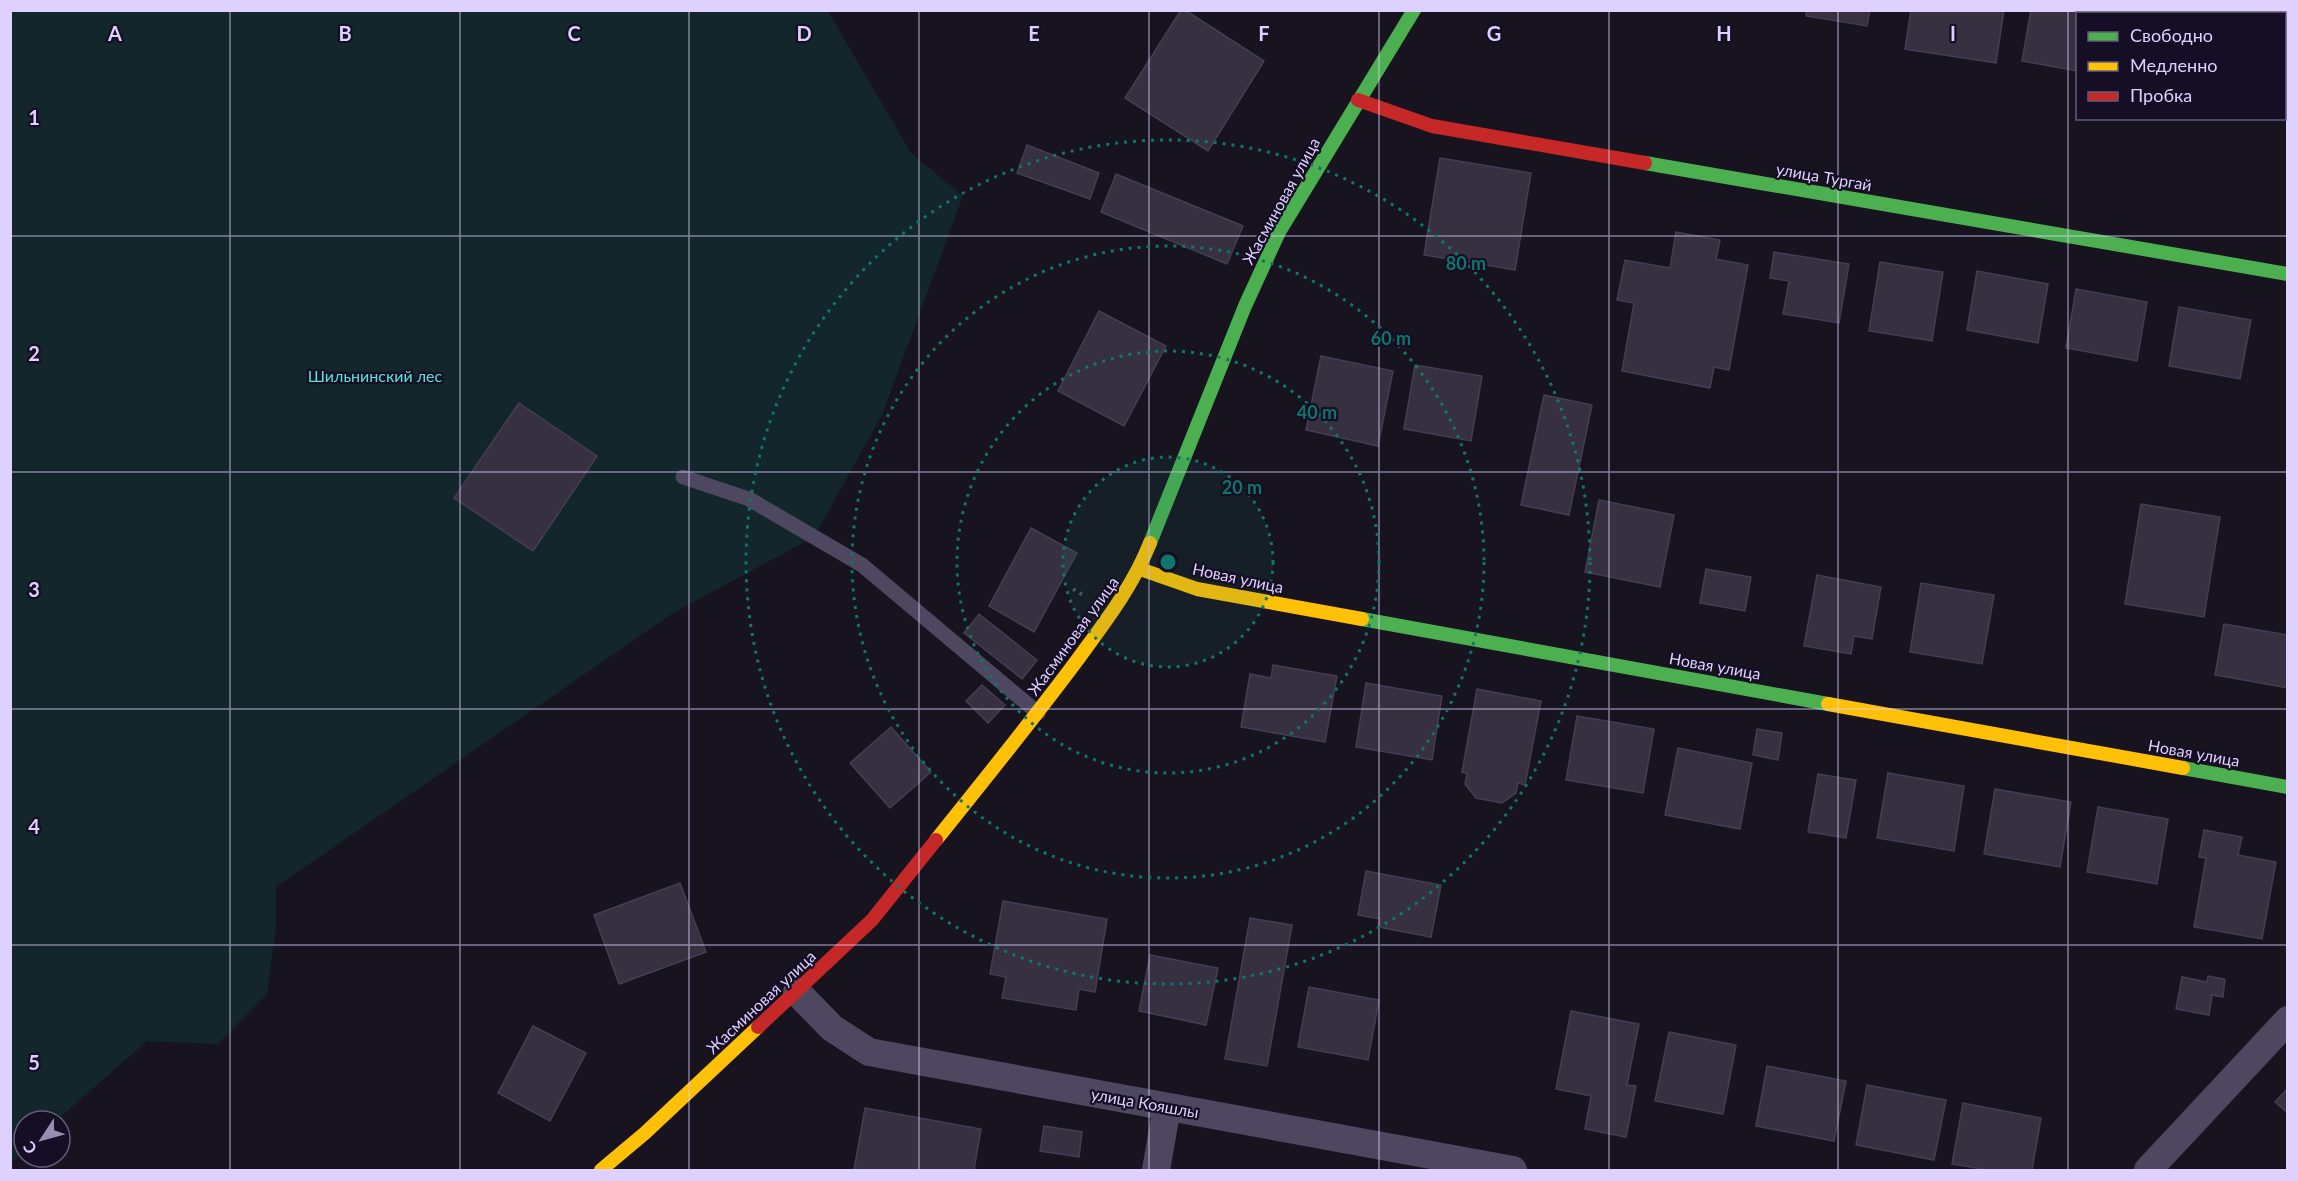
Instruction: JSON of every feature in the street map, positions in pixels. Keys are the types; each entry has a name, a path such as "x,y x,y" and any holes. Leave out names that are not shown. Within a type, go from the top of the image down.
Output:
{"street":[{"name":"Жасминовая улица","path":"601,1170 645,1133 872,920 1038,713 1113,611 1140,569 1245,306 1279,231 1414,10"},
{"name":"улица Тургай","path":"1358,100 1431,126 2288,274"},
{"name":"Новая улица","path":"1140,569 1197,589 2288,787"},
{"name":"улица Кояшлы","path":"797,992 832,1028 869,1052 1513,1170"},
{"path":"2148,1170 2288,1020"},
{"path":"1156,1170 1167,1107"}],"lane":[{"path":"683,477 749,499 862,565 1038,713"}],"green space":[{"name":"Шильнинский лес","path":"11,11 828,11 911,153 963,196 882,415 814,537 673,613 276,887 276,925 267,994 218,1044 147,1041 70,1109 12,1109 11,1163"}],"building":[{"path":"1181,10 1185,10 1264,61 1208,151 1125,98"},
{"path":"1807,10 1870,10 1867,26 1806,16"},
{"path":"1911,10 2004,10 1996,63 1905,49"},
{"path":"2031,10 2086,12 2076,12 2076,71 2022,61"},
{"path":"2286,44 2288,44 2288,105 2286,104"},
{"path":"1027,145 1099,173 1090,199 1017,173"},
{"path":"1440,158 1531,173 1515,270 1424,255"},
{"path":"1116,174 1243,226 1227,264 1101,212"},
{"path":"1676,232 1720,240 1716,259 1748,265 1729,370 1714,367 1710,388 1622,371 1634,303 1617,300 1625,260 1670,268"},
{"path":"1774,252 1849,264 1839,323 1783,314 1789,281 1770,278"},
{"path":"1880,262 1943,272 1932,341 1869,331"},
{"path":"1977,271 2048,284 2038,343 1967,330"},
{"path":"2076,289 2147,302 2137,361 2066,348"},
{"path":"2179,307 2251,320 2240,379 2169,366"},
{"path":"1099,311 1166,346 1124,426 1058,391"},
{"path":"1321,356 1393,371 1378,446 1306,430"},
{"path":"1415,365 1482,376 1471,441 1404,429"},
{"path":"1544,395 1592,405 1569,515 1521,505"},
{"path":"519,403 597,456 533,551 454,498"},
{"path":"1599,500 1674,515 1660,587 1585,572"},
{"path":"2141,504 2220,517 2204,617 2125,604"},
{"path":"1031,528 1077,553 1034,632 989,606"},
{"path":"1706,569 1751,577 1745,611 1700,603"},
{"path":"1817,575 1881,587 1872,639 1854,636 1851,654 1804,646"},
{"path":"1921,583 1994,595 1982,664 1910,652"},
{"path":"979,614 1037,660 1022,679 964,633"},
{"path":"2224,624 2288,635 2288,688 2215,675"},
{"path":"1273,665 1337,676 1325,742 1241,727 1250,674 1271,678"},
{"path":"1366,683 1442,696 1432,760 1356,747"},
{"path":"982,685 1005,705 988,723 966,701"},
{"path":"1477,689 1541,701 1525,785 1518,783 1516,793 1502,803 1476,798 1465,784 1467,774 1462,772"},
{"path":"1577,716 1654,729 1643,793 1566,780"},
{"path":"891,727 931,772 890,808 850,763"},
{"path":"1757,729 1782,733 1778,760 1753,755"},
{"path":"1678,748 1752,763 1740,829 1665,815"},
{"path":"1888,773 1964,786 1954,851 1877,838"},
{"path":"1818,774 1856,780 1846,838 1808,832"},
{"path":"1995,789 2071,802 2060,867 1984,854"},
{"path":"2098,807 2168,819 2157,884 2087,872"},
{"path":"2204,830 2242,837 2238,855 2276,862 2262,939 2194,927 2206,858 2199,857"},
{"path":"1366,871 1441,885 1431,937 1378,927 1380,919 1358,915"},
{"path":"680,883 706,952 619,984 594,915"},
{"path":"1003,901 1107,919 1095,992 1079,989 1076,1010 1002,998 1006,977 990,974"},
{"path":"1250,918 1292,925 1267,1066 1225,1059"},
{"path":"1150,955 1218,968 1206,1025 1139,1011"},
{"path":"2208,976 2225,979 2223,997 2212,995 2209,1015 2176,1009 2182,977 2207,982"},
{"path":"1309,987 1379,1000 1368,1060 1298,1047"},
{"path":"1571,1011 1639,1024 1627,1085 1636,1086 1626,1137 1585,1129 1591,1096 1556,1089"},
{"path":"533,1026 586,1053 550,1121 498,1093"},
{"path":"1669,1032 1736,1045 1723,1114 1655,1101"},
{"path":"1767,1066 1846,1081 1834,1141 1756,1126"},
{"path":"1867,1085 1946,1100 1934,1160 1856,1145"},
{"path":"2288,1088 2288,1113 2275,1102"},
{"path":"1963,1103 2041,1118 2032,1170 1988,1170 1952,1164"},
{"path":"865,1108 981,1129 974,1170 854,1170"},
{"path":"1044,1126 1082,1132 1079,1157 1040,1151"}],"traffic: fast":[{"path":"1150,543 1245,306 1279,232 1414,10"},
{"path":"1645,163 2288,274"},
{"path":"1362,619 1828,704"},
{"path":"2183,768 2288,787"}],"traffic: slow":[{"path":"936,840 1026,728 1098,631 1127,589 1150,543"},
{"path":"1140,569 1197,589 1362,619"},
{"path":"1828,704 2183,768"},
{"path":"601,1170 645,1133 758,1027"}],"traffic: jam":[{"path":"1358,100 1432,126 1645,163"},
{"path":"758,1027 872,920 936,840"}]}
